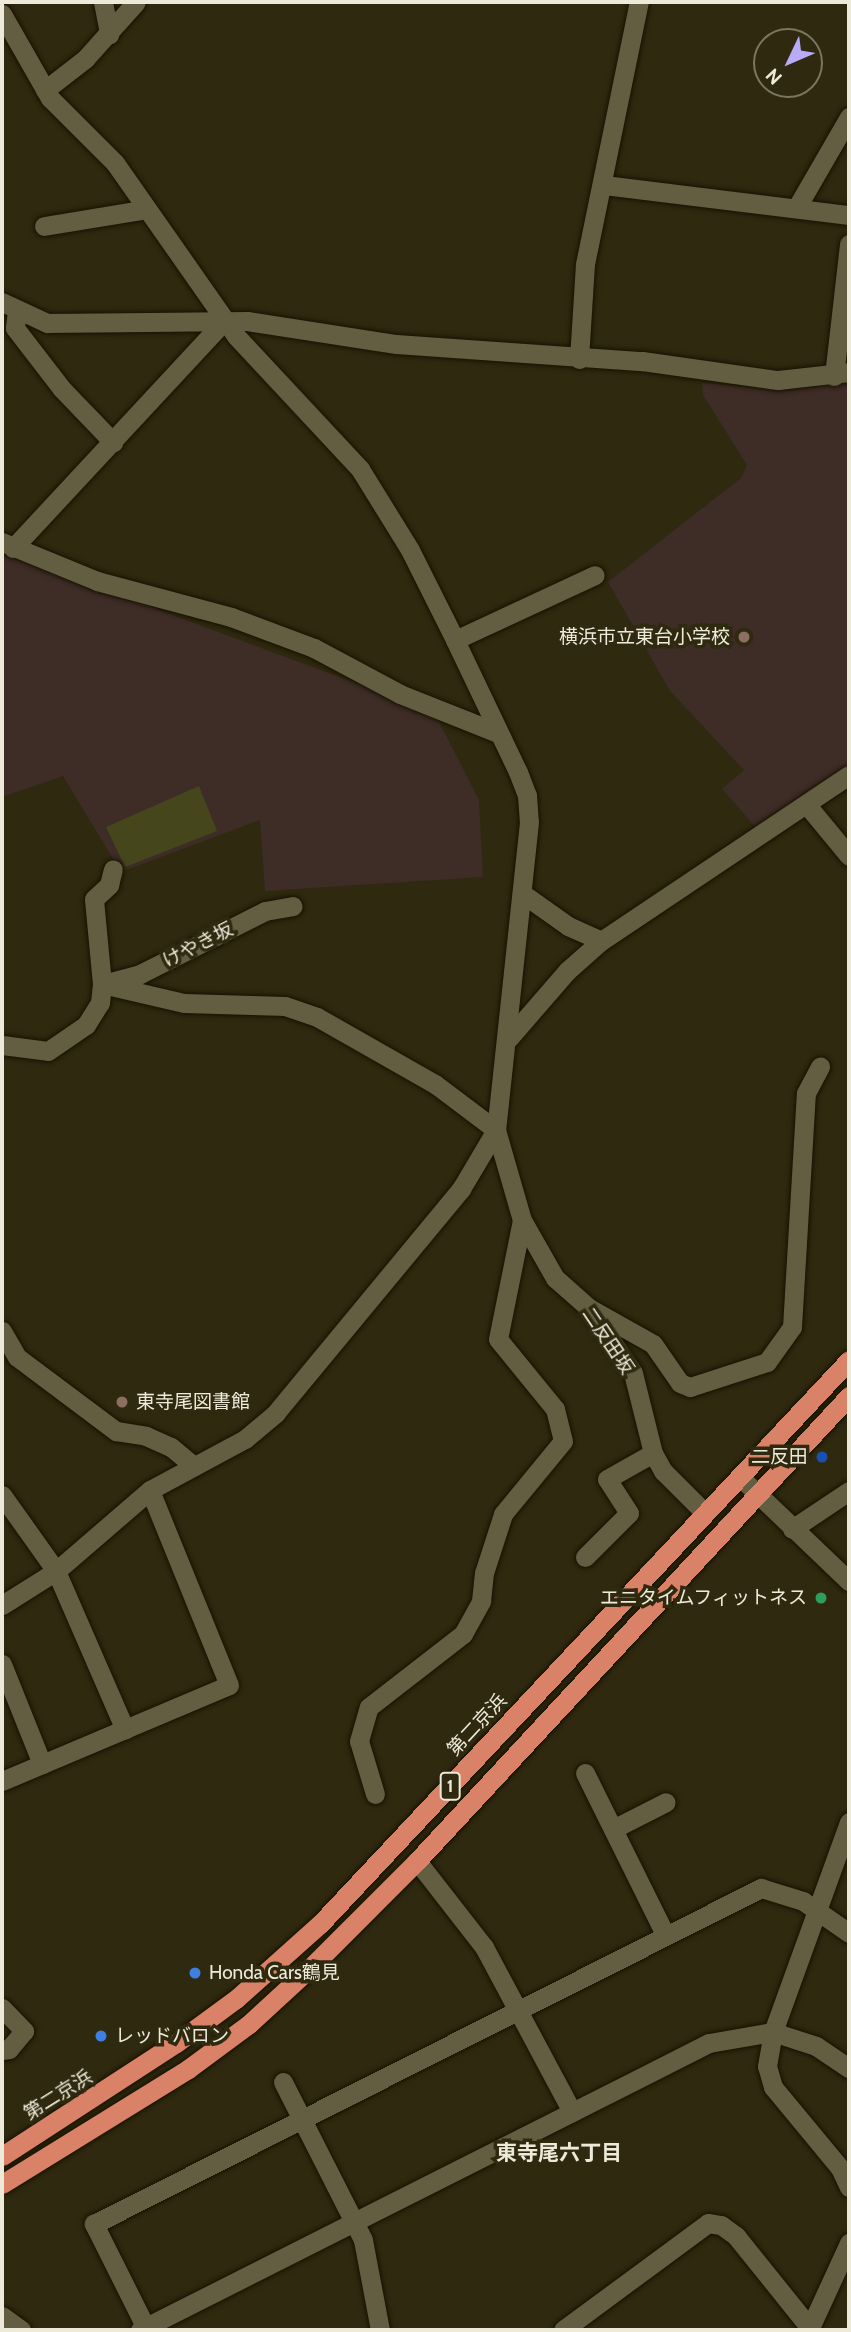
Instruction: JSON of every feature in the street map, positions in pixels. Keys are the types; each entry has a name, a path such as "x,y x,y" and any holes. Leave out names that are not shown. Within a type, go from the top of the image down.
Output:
{"highway":[{"name":"第二京浜","path":"2,2156 176,2043 236,1999 320,1924 849,1360"},
{"name":"1","path":"2,2184 118,2115 249,2024 416,1861 849,1396"}],"street":[{"path":"103,2 109,34"},
{"path":"45,90 109,34 136,2"},
{"path":"579,359 585,264 604,185 639,2"},
{"path":"2,15 45,90 115,163 225,320 291,399 360,469 410,550 527,795 523,894 512,955 509,1038 496,1130 461,1189 276,1413 244,1440 150,1490 56,1571 2,1605"},
{"path":"797,208 849,117"},
{"path":"604,185 849,215"},
{"path":"44,226 147,209"},
{"path":"9,307 47,323 225,320 396,344 579,359 642,361 778,380 842,374 849,244"},
{"path":"9,307 15,328 62,390 113,442"},
{"path":"225,320 113,442 8,545 97,581 231,617 314,648 400,694 498,733"},
{"path":"455,640 595,575"},
{"path":"509,1038 567,971 601,941 849,775"},
{"path":"807,805 849,856"},
{"path":"2,1045 48,1051 77,1035 100,1003 102,984 94,899 109,885 113,869"},
{"path":"523,894 568,926 601,941"},
{"name":"けやき坂","path":"102,984 140,974 265,911 293,906"},
{"path":"102,984 184,1003 285,1006 317,1017 435,1084 496,1130"},
{"path":"589,1308 653,1344 680,1383 690,1387 767,1362 792,1327 806,1093 820,1067"},
{"name":"二反田坂","path":"496,1130 522,1220 555,1278 589,1308 633,1373 653,1453 663,1471 705,1513"},
{"path":"375,1794 359,1741 369,1707 463,1634 481,1601 484,1573 503,1514 563,1441 555,1409 498,1339 522,1220"},
{"path":"2,1331 17,1357 116,1431 146,1436 171,1447 194,1466"},
{"path":"585,1557 629,1513 607,1479 653,1453"},
{"path":"740,1477 849,1581"},
{"path":"2,1782 229,1685 150,1490"},
{"path":"792,1529 849,1491"},
{"path":"2,1495 56,1571 125,1730"},
{"path":"2,1664 42,1764"},
{"path":"585,1773 665,1934"},
{"path":"613,1829 666,1802"},
{"path":"849,1822 773,2032 767,2066 773,2087 840,2168 849,2187"},
{"path":"416,1861 484,1947 516,2012 572,2112"},
{"path":"849,1933 803,1901 761,1888 665,1934 302,2121 94,2224 144,2329 356,2225 709,2043 773,2032 816,2046 849,2068"},
{"path":"2,2008 24,2031 9,2049 2,2050"},
{"path":"283,2081 356,2225 380,2330"},
{"path":"563,2330 708,2223 721,2225 736,2236 809,2329 849,2243"},
{"path":"2,2316 22,2330"}],"shaded area":[{"name":"横浜市立東台小学校","path":"849,380 849,768 759,831 722,789 744,770 670,691 608,582 741,478 747,465 703,395 702,383 790,391"},
{"path":"2,552 434,712 479,800 483,877 265,891 260,820 121,872 63,776 2,797"},
{"path":"199,786 217,831 125,867 106,827"}],"place":[{"name":"横浜市立東台小学校","path":"744,637"},
{"name":"東寺尾図書館","path":"122,1402"},
{"name":"二反田","path":"822,1457"},
{"name":"エニタイムフィットネス","path":"821,1598"},
{"name":"Honda Cars鶴見","path":"195,1973"},
{"name":"レッドバロン","path":"101,2036"}],"district":[{"name":"東寺尾六丁目","path":"559,2153"}]}
